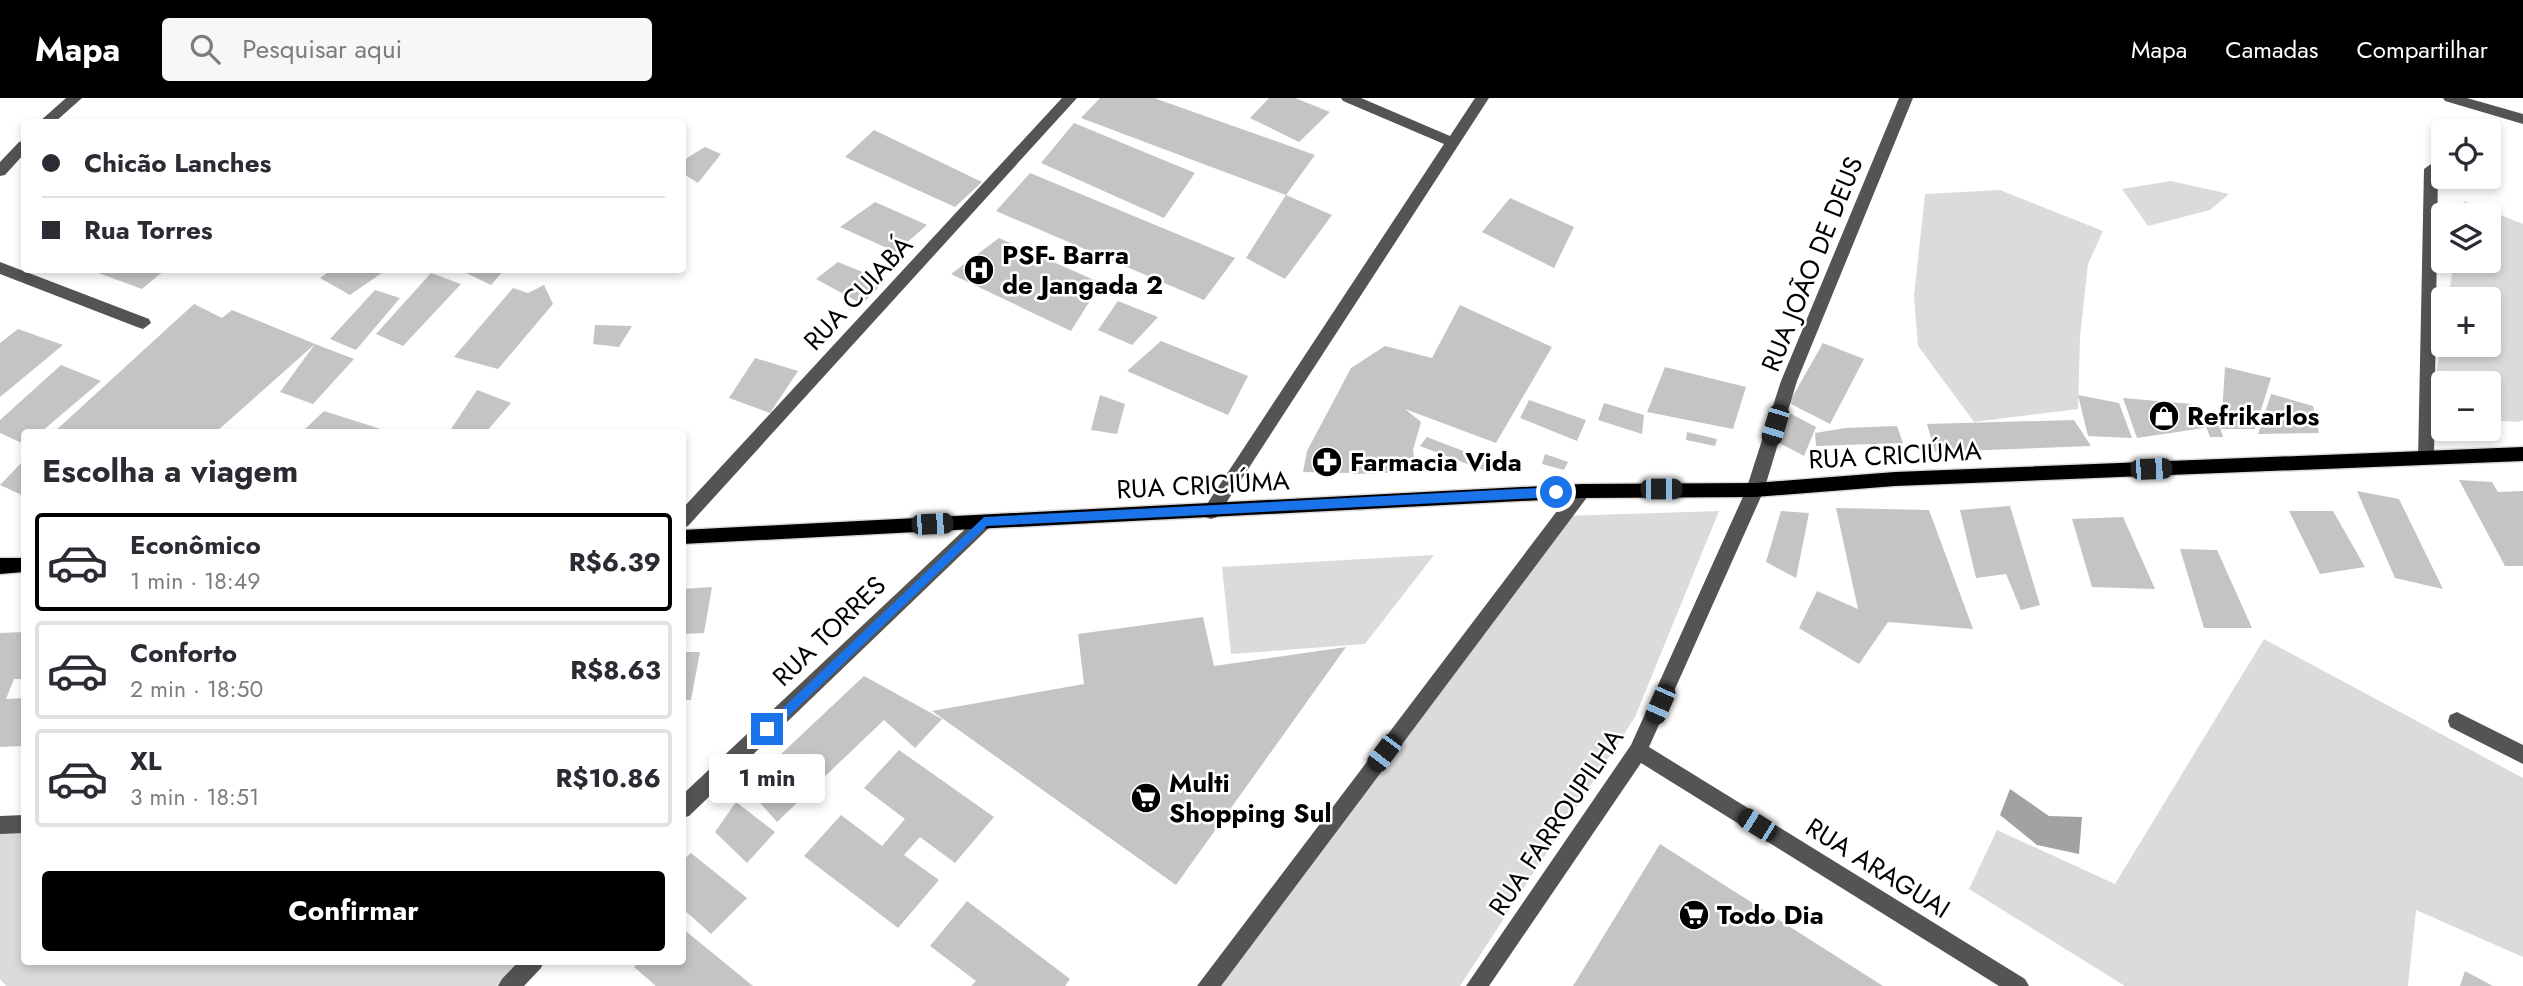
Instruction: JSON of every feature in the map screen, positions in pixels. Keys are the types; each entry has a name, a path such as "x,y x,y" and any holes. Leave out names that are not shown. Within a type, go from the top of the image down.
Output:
{"main road":[{"name":"RUA CRICIÚMA","path":"686,537 1583,491 1755,490 1895,479 2523,454"},
{"path":"0,566 21,565"}],"street":[{"path":"50,119 75,98"},
{"name":"RUA CUIABÁ","path":"686,517 1070,98"},
{"path":"1348,98 1452,142"},
{"path":"1211,512 1482,98"},
{"name":"RUA JOÃO DE DEUS","path":"1755,490 1789,381 1906,98"},
{"path":"2450,98 2523,119"},
{"path":"2,167 21,149"},
{"path":"2426,459 2431,169"},
{"path":"0,268 143,323"},
{"name":"RUA FARROUPILHA","path":"1477,986 1639,751 1755,490"},
{"path":"1208,986 1583,491"},
{"name":"RUA TORRES","path":"686,804 984,522"},
{"path":"2457,721 2523,755"},
{"name":"RUA ARAGUAI","path":"1639,751 2018,986"},
{"path":"0,825 21,824"},
{"path":"509,986 530,965"}],"path":[{"path":"2437,119 2438,110"}],"shaded area":[{"path":"2171,181 2229,194 2210,210 2148,226 2122,189"},
{"path":"2000,190 2103,231 2088,264 2080,337 2078,409 1974,422 1918,346 1914,296 1925,194"},
{"path":"2501,215 2523,224 2523,420 2501,421 2501,371 2436,371 2439,357 2501,357 2501,287 2450,287 2452,273 2501,273"},
{"path":"1719,511 1635,717 1460,986 1201,986 1563,516"},
{"path":"1434,555 1365,644 1231,654 1222,567"},
{"path":"2264,639 2523,778 2523,957 2416,910 2408,986 2125,986 1969,889 1997,830 2115,884"},
{"path":"2010,789 2049,816 2082,817 2079,854 2037,845 2000,815"},
{"path":"21,825 21,965 533,965 512,986 6,986 0,979 0,826"}],"building":[{"path":"1100,98 1154,98 1315,155 1286,195 1081,118"},
{"path":"1269,98 1295,98 1330,112 1299,142 1250,118"},
{"path":"1074,123 1195,173 1164,218 1041,163"},
{"path":"874,130 982,182 955,207 845,157"},
{"path":"705,147 721,154 698,183 686,176 686,159"},
{"path":"1030,173 1235,258 1204,300 996,211"},
{"path":"1286,195 1332,215 1285,279 1246,258"},
{"path":"1510,198 1574,227 1554,268 1482,232"},
{"path":"875,202 927,225 896,252 840,227"},
{"path":"999,238 1101,283 1071,331 951,274"},
{"path":"838,262 885,281 862,304 816,279"},
{"path":"98,273 161,273 142,289"},
{"path":"327,273 382,273 350,295 320,278"},
{"path":"431,273 461,284 403,346 376,334"},
{"path":"466,273 501,273 491,285"},
{"path":"544,285 553,304 498,369 454,357 513,288 528,293"},
{"path":"375,290 400,298 356,350 330,339"},
{"path":"1118,301 1158,317 1132,345 1098,330"},
{"path":"194,304 222,318 232,310 315,344 219,429 57,429"},
{"path":"1460,305 1552,347 1496,443 1405,409 1421,422 1413,450 1416,472 1354,474 1354,451 1349,451 1349,473 1303,472 1307,451 1351,368 1385,346 1432,358"},
{"path":"595,325 632,326 619,347 593,344"},
{"path":"18,329 63,345 0,397 0,343"},
{"path":"1161,341 1248,376 1228,415 1127,371"},
{"path":"1823,343 1864,359 1830,424 1789,403"},
{"path":"315,344 354,359 313,404 280,392"},
{"path":"755,358 798,371 770,413 729,398"},
{"path":"61,365 101,381 45,429 21,429 21,443 0,433 0,420"},
{"path":"1665,367 1746,387 1733,429 1647,412"},
{"path":"2225,367 2271,378 2255,429 2221,429"},
{"path":"477,390 511,403 489,429 451,429"},
{"path":"2271,394 2313,406 2319,433 2258,434"},
{"path":"1100,395 1125,404 1117,434 1091,430"},
{"path":"2078,395 2119,403 2132,438 2088,436"},
{"name":"Refrikarlos","path":"2123,398 2192,404 2204,428 2137,438"},
{"path":"1529,400 1586,420 1577,441 1520,418"},
{"path":"1604,403 1644,415 1642,434 1598,420"},
{"path":"1784,410 1816,427 1804,456 1772,439"},
{"path":"324,411 381,429 305,429"},
{"path":"2201,413 2216,414 2223,437 2210,437"},
{"path":"2074,420 2091,446 1935,452 1927,424"},
{"path":"1897,426 1903,443 1816,446 1815,433 1845,428"},
{"path":"1687,432 1717,439 1715,446 1686,440"},
{"path":"1427,437 1497,464 1491,473 1420,446"},
{"path":"1545,454 1568,462 1564,470 1542,464"},
{"path":"21,463 21,495 0,485"},
{"path":"2459,480 2492,482 2498,492 2523,491 2523,566 2505,566"},
{"path":"2357,491 2399,499 2443,589 2395,578"},
{"path":"2010,506 2040,605 2021,610 2006,574 1976,578 1960,510"},
{"path":"1836,508 1929,510 1973,629 1888,622 1859,664 1799,628 1817,591 1858,609"},
{"path":"1781,511 1809,513 1796,578 1766,562"},
{"path":"2289,511 2333,511 2365,567 2320,574"},
{"path":"2123,517 2155,589 2092,587 2072,519"},
{"path":"2180,549 2217,550 2252,628 2204,628"},
{"path":"712,587 704,633 686,634 686,589"},
{"name":"Multi Shopping Sul","path":"1203,617 1214,666 1346,647 1176,885 932,711 1084,684 1078,634"},
{"path":"21,632 21,679 14,679 6,699 21,698 21,746 0,747 0,633"},
{"path":"686,652 700,652 691,700 686,700"},
{"path":"864,676 942,719 915,748 884,720 777,822 746,787"},
{"path":"899,750 994,817 955,863 920,837 904,855 939,880 898,928 804,856 841,815 882,846 905,819 864,788"},
{"path":"736,802 775,832 747,863 715,832"},
{"name":"Todo Dia","path":"1660,844 1883,986 1573,986"},
{"path":"691,853 747,898 711,934 686,912 686,857"},
{"path":"967,901 1070,979 1065,986 971,986 976,981 930,946"},
{"path":"686,931 753,986 656,986 634,967 686,965"},
{"path":"2465,971 2493,986 2460,986"}],"place":[{"name":"PSF- Barra de Jangada 2","path":"979,270"},
{"name":"Refrikarlos","path":"2164,416"},
{"name":"Farmacia Vida","path":"1327,462"},
{"name":"Multi Shopping Sul","path":"1146,798"},
{"name":"Todo Dia","path":"1694,915"}],"route":[{"path":"767,729 984,522 1556,492"}]}
